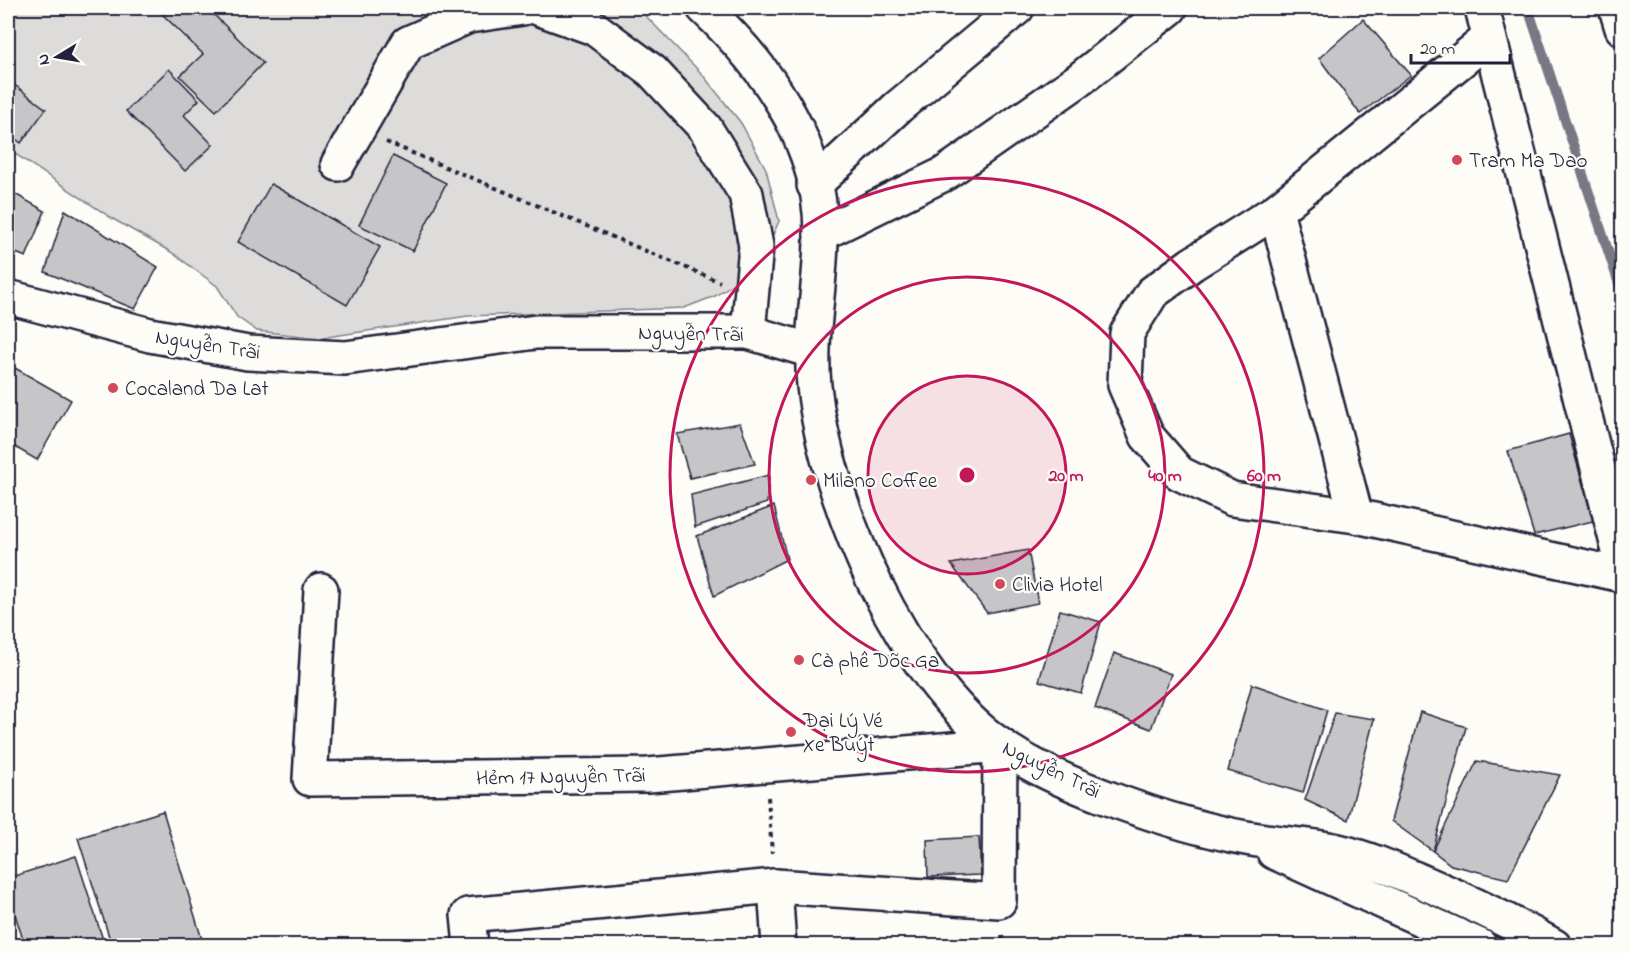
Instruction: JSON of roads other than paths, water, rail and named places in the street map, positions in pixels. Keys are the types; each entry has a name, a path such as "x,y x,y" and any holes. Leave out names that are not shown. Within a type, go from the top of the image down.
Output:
{"street":[{"path":"338,164 408,43 469,16 524,8"},
{"path":"538,8 594,28 652,71 705,128 746,194 756,246 748,332"},
{"path":"704,8 735,36 776,88 804,149 814,185 821,234 812,351"},
{"path":"821,234 944,174 1080,79 1170,8"},
{"path":"1616,8 1623,28"},
{"path":"814,185 1001,13"},
{"path":"1623,563 1485,23 1276,211 1192,264 1152,293 1127,333 1125,385 1147,436 1179,473 1232,499 1356,516 1623,575"},
{"path":"1276,211 1356,516"},
{"name":"Nguyễn Trãi","path":"8,297 150,335 248,353 345,358 536,332 748,332 812,351 818,412 836,486 854,534 896,625 953,705 1000,745 1054,774 1163,816 1246,838 1338,851 1387,867 1503,917 1554,945"},
{"name":"Hẻm 17 Nguyễn Trãi","path":"321,590 310,779 648,775 765,767 1000,745"},
{"path":"471,945 468,915 775,886 999,901 1000,745"},
{"name":"Nguyễn Trãi","path":"1246,838 1480,945"},
{"path":"775,886 779,945"}],"waterway":[{"path":"1528,8 1622,293"}],"place":[{"name":"Tram Ma Dao","path":"1457,160"},
{"name":"Cocaland Da Lat","path":"113,388"},
{"name":"Milano Coffee","path":"811,480"},
{"name":"Clivia Hotel","path":"1000,584"},
{"name":"Cà phê Dõc Ga","path":"799,660"},
{"name":"Đại Lý Vé Xe Buýt","path":"791,732"}]}
